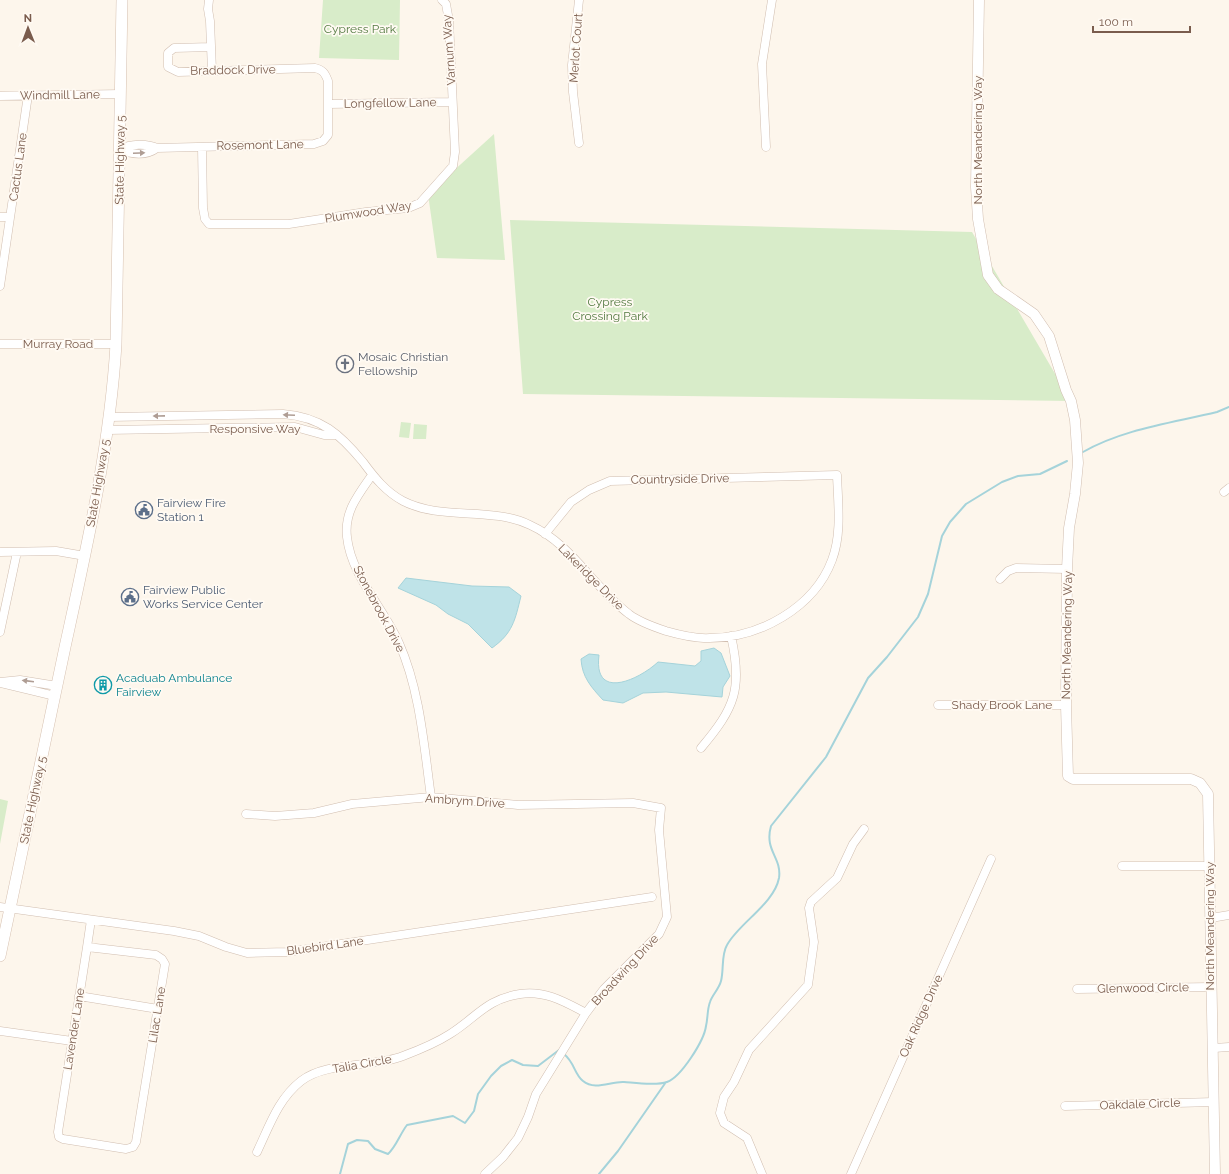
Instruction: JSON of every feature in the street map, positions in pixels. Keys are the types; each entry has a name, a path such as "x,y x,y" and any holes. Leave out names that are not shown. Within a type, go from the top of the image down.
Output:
{"main road":[{"name":"State Highway 5","path":"0,956 5,908 56,691 85,556 109,417 116,344 122,0"}],"street":[{"path":"210,0 208,9 210,21 212,71"},
{"name":"Varnum Way","path":"442,0 446,4 448,21 452,102"},
{"name":"Merlot Court","path":"579,0 572,65 573,92 579,143"},
{"path":"766,147 762,64 772,0"},
{"name":"North Meandering Way","path":"979,0 975,156 976,189 980,233 988,275 998,289 1034,314 1049,336 1066,390 1071,401 1075,420 1078,463 1069,528 1067,569 1066,705 1068,776 1073,779 1191,779 1200,783 1208,794 1211,918 1210,987 1214,1048 1215,1174"},
{"name":"Braddock Drive","path":"211,47 174,48 168,53 168,66 178,72 315,68 321,70 325,74 328,81 328,104"},
{"name":"Windmill Lane","path":"0,96 121,94"},
{"name":"Cactus Lane","path":"0,286 28,95"},
{"name":"Longfellow Lane","path":"328,104 452,102"},
{"name":"Plumwood Way","path":"202,146 203,208 205,219 209,224 289,224 366,212 408,208 420,203 453,166 454,152 452,102"},
{"name":"Rosemont Lane","path":"120,149 129,145 151,145 157,148 314,144 323,141 328,135 328,104"},
{"path":"0,217 10,217"},
{"name":"Murray Road","path":"0,344 116,344"},
{"name":"Responsive Way","path":"109,417 300,415 327,426 337,435"},
{"name":"Responsive Way","path":"107,430 295,427 324,435 337,435"},
{"name":"Lakeridge Drive","path":"337,435 348,445 387,491 402,501 420,508 502,515 530,525 563,547 601,588 630,615 653,627 678,634 709,639 731,636 764,627 795,609 814,592 831,562 837,544 837,475"},
{"name":"Stonebrook Drive","path":"372,475 353,501 346,521 349,552 399,642 419,716 431,797"},
{"name":"Countryside Drive","path":"545,534 571,502 588,490 610,481 837,475"},
{"path":"0,552 56,551 85,556"},
{"path":"0,632 17,552"},
{"path":"1000,579 1008,571 1016,568 1067,569"},
{"path":"701,748 712,736 734,697 737,681 736,659 731,636"},
{"path":"0,682 20,680 56,691"},
{"name":"Shady Brook Lane","path":"938,705 1066,705"},
{"name":"Ambrym Drive","path":"246,814 275,816 314,813 352,804 431,797 518,805 633,804 661,808"},
{"name":"Broadwing Drive","path":"485,1174 503,1157 518,1138 528,1117 536,1094 586,1014 604,989 659,934 667,918 660,834 661,808"},
{"path":"762,1174 746,1138 724,1123 720,1113 724,1097 734,1082 748,1050 808,985 814,942 809,908 812,902 837,878 852,844 864,829"},
{"name":"Oak Ridge Drive","path":"851,1174 991,859"},
{"path":"1122,866 1210,866"},
{"name":"Bluebird Lane","path":"5,908 199,936 226,947 247,953 266,953 332,946 652,897"},
{"path":"1211,918 1229,915"},
{"name":"Lavender Lane","path":"59,1137 58,1132 91,920"},
{"name":"Lilac Lane","path":"59,1137 63,1139 126,1149 133,1148 136,1142 165,964 162,959 156,955 87,947"},
{"name":"Glenwood Circle","path":"1077,989 1210,987"},
{"name":"Talia Circle","path":"257,1152 281,1101 302,1080 320,1071 366,1065 402,1057 451,1034 484,1007 504,998 521,994 558,998 586,1014"},
{"path":"79,996 158,1009"},
{"path":"0,1031 72,1041"},
{"path":"1214,1048 1229,1047"},
{"name":"Oakdale Circle","path":"1065,1106 1214,1102"}],"green space":[{"name":"Cypress Park","path":"323,0 400,0 399,60 319,58"},
{"path":"494,134 505,260 437,258 428,194"},
{"name":"Cypress Crossing Park","path":"510,220 972,232 1071,401 523,394"},
{"path":"401,422 411,423 409,438 399,437"},
{"path":"414,424 427,425 426,439 413,439"},
{"path":"0,799 8,801 0,844"}],"water":[{"path":"406,578 472,586 509,587 521,596 515,619 505,637 492,648 468,624 448,614 436,605 398,588"},
{"path":"714,648 721,653 730,676 723,687 722,697 666,692 643,693 623,703 603,700 585,676 581,659 589,654 599,655 599,669 603,678 610,682 620,682 630,680 640,675 658,662 695,666 701,661 701,651"}],"waterway":[{"path":"1083,452 1098,444 1131,432 1217,412 1229,407"},
{"path":"564,1054 568,1057 580,1078 588,1084 593,1085 619,1082 646,1084 667,1082 673,1079 685,1066 691,1058 704,1033 707,1023 708,1008 721,981 724,953 727,945 739,929 764,905 776,887 779,878 779,871 771,848 769,835 771,826 826,757 868,678 887,657 918,617 928,594 942,536 950,522 966,504 1002,482 1018,476 1040,474 1067,461"},
{"path":"340,1174 348,1144 357,1140 368,1141 375,1149 388,1154 407,1125 453,1116 465,1123 474,1111 478,1094 491,1076 501,1066 512,1060 523,1065 538,1066 559,1050 561,1051"},
{"path":"599,1174 618,1151 666,1082"}],"place":[{"name":"Mosaic Christian Fellowship","path":"345,364"},
{"name":"Fairview Fire Station 1","path":"144,510"},
{"name":"Fairview Public Works Service Center","path":"130,597"},
{"name":"Acaduab Ambulance Fairview","path":"103,685"}]}
